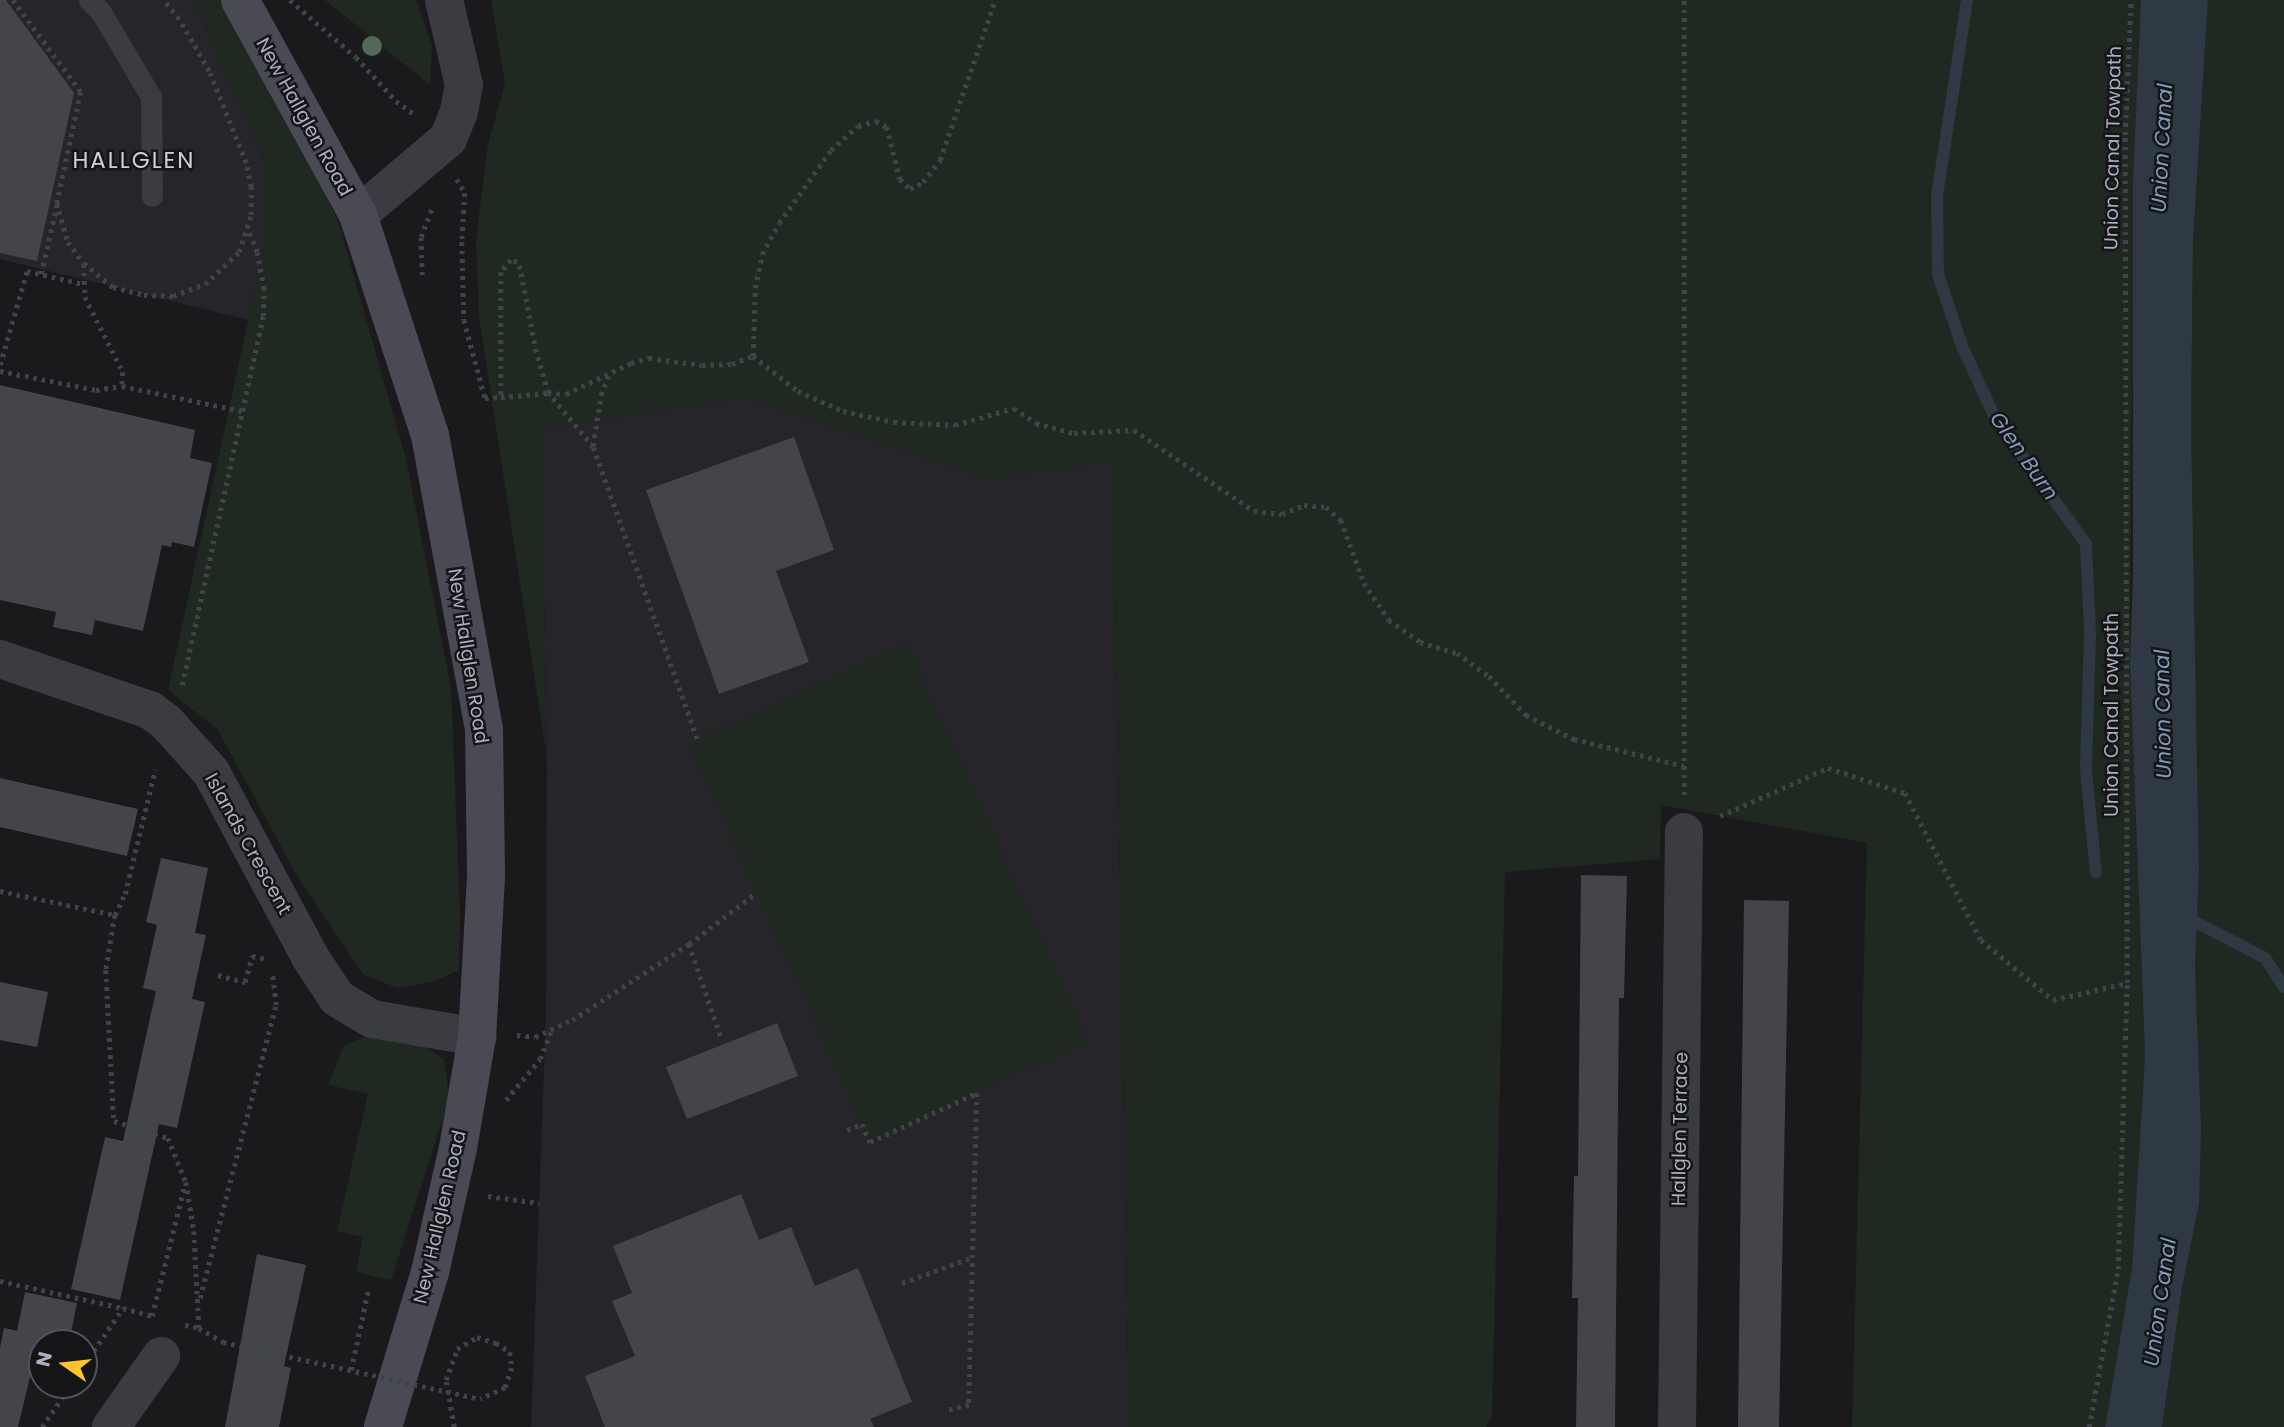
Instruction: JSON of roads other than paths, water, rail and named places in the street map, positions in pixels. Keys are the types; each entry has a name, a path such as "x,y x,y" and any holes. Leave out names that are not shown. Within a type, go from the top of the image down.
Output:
{"street":[{"name":"New Hallglen Road","path":"240,0 358,215 430,435 484,730 486,877 493,1036 458,1148 430,1272 383,1427"},
{"path":"358,215 448,139 459,112 464,85 444,0"},
{"name":"Islands Crescent","path":"0,659 150,710 167,723 211,772 310,957 337,998 372,1019 493,1036"},
{"name":"Hallglen Terrace","path":"1677,1427 1684,832"},
{"path":"111,1427 161,1356"}],"lane":[{"path":"89,0 101,12 151,97 152,196"}],"water":[{"name":"Union Canal","path":"2141,0 2208,0 2193,242 2191,423 2199,870 2195,967 2201,1129 2199,1204 2182,1288 2162,1427 2105,1427 2132,1268 2145,1055 2130,666 2133,572 2133,181"}],"waterway":[{"name":"Glen Burn","path":"1967,0 1937,196 1938,275 1962,346 1996,420 2086,544 2090,633 2086,770 2096,873"},
{"path":"2184,916 2265,958 2284,987"}],"district":[{"name":"HALLGLEN","path":"134,160"}]}
